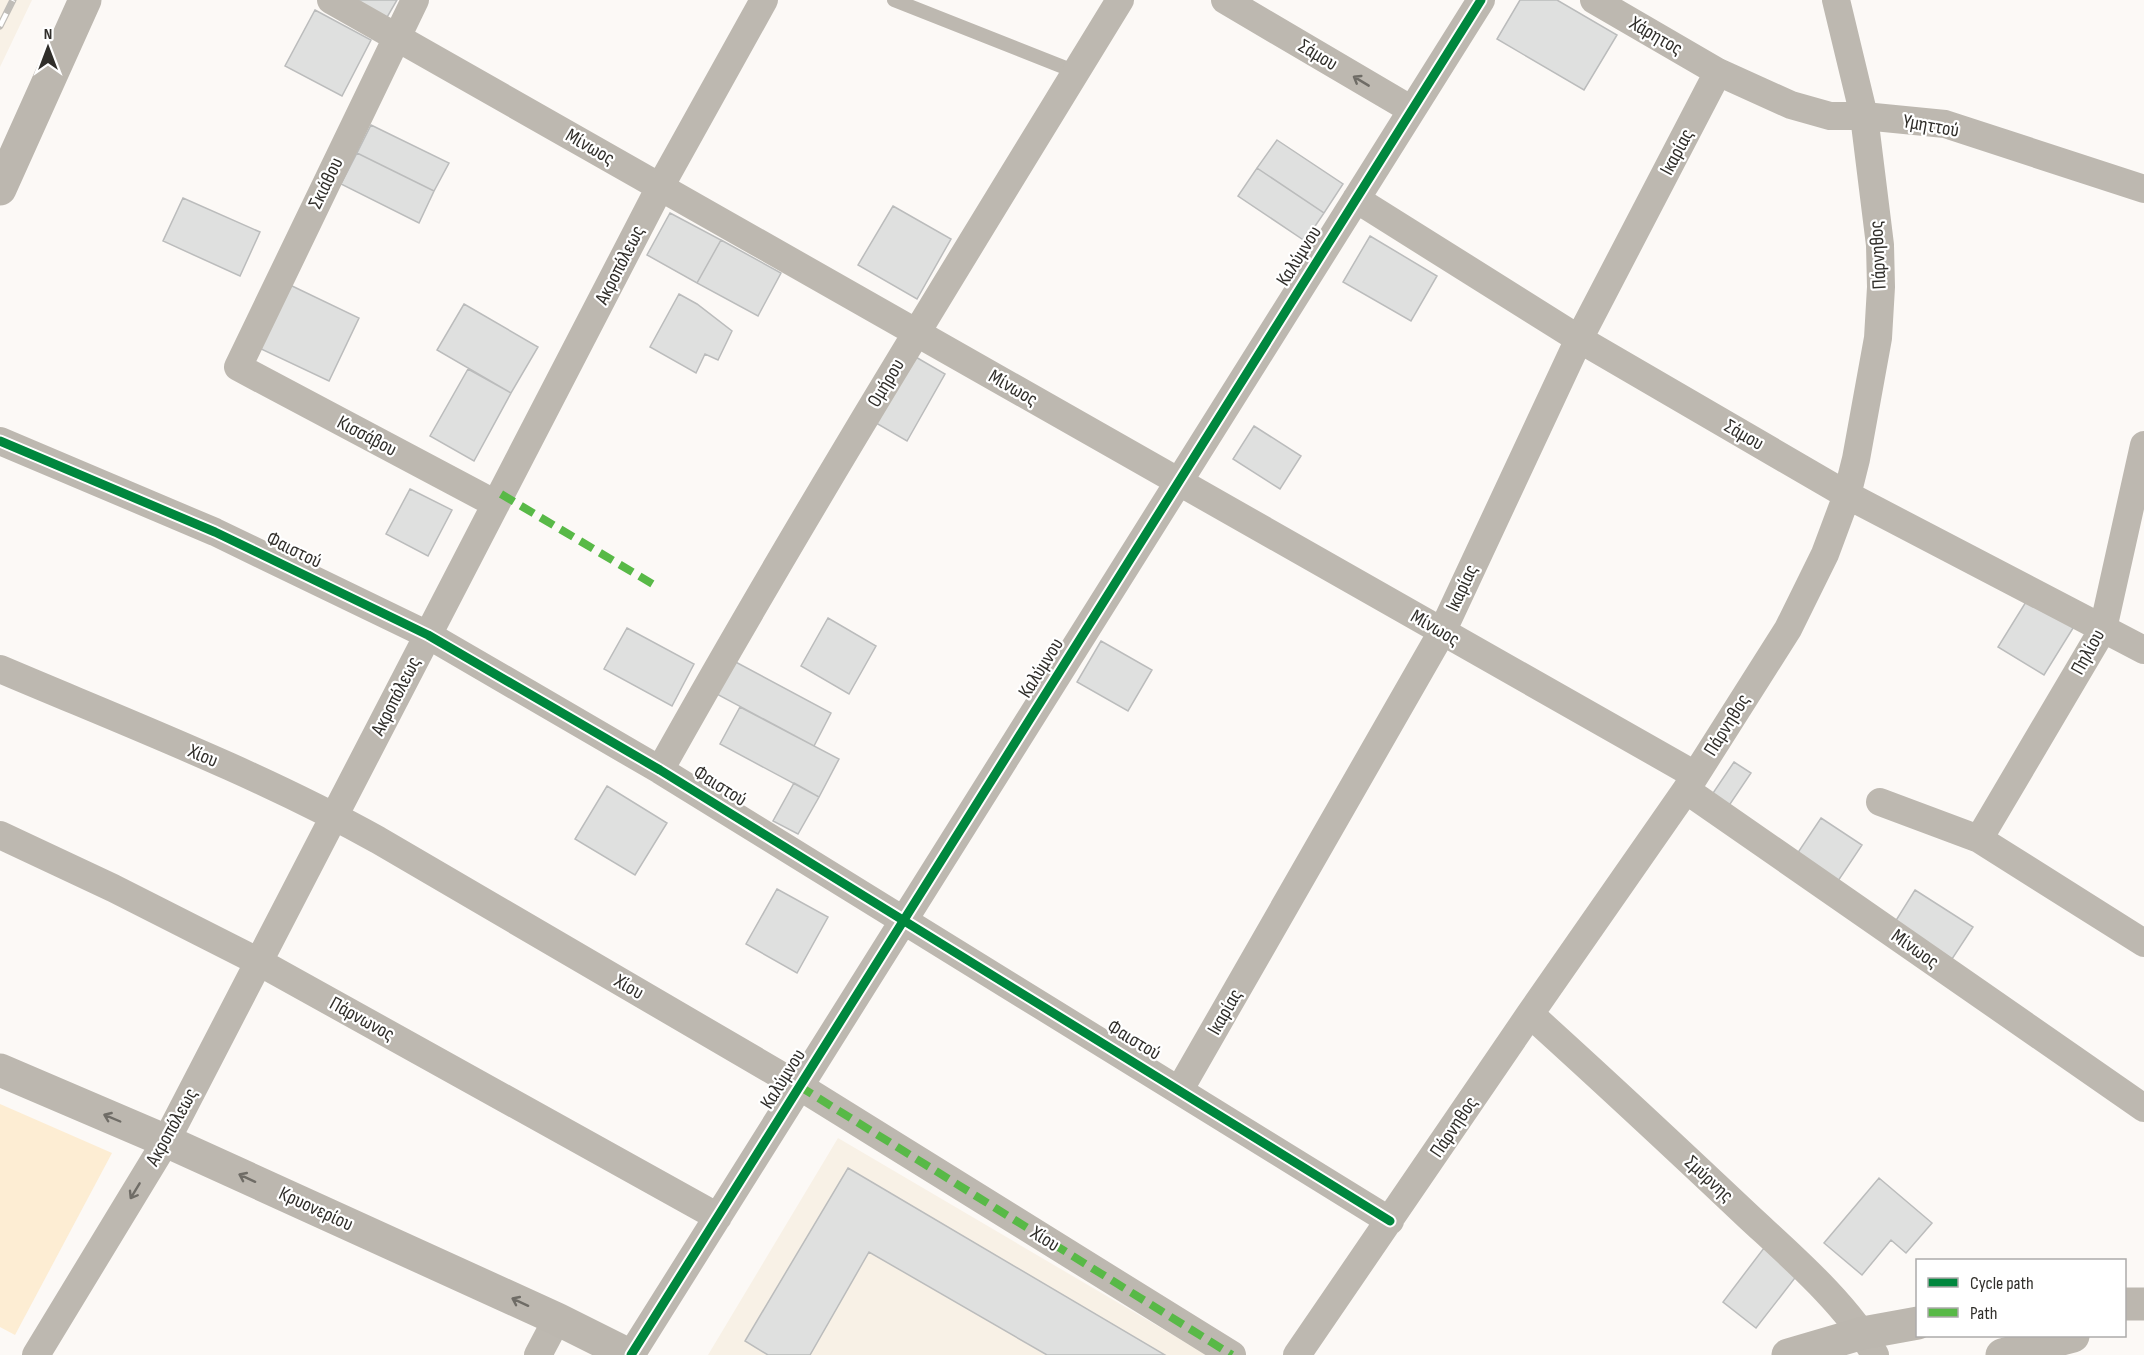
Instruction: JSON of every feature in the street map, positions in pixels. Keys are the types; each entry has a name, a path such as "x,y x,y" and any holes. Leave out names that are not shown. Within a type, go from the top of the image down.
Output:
{"street":[{"path":"0,189 86,0"},
{"name":"Μίνωος","path":"331,0 1442,632 1690,783 2144,1108"},
{"name":"Σκιάθου","path":"238,367 415,0"},
{"name":"Ακροπόλεως","path":"36,1355 166,1141 660,188 764,0"},
{"name":"Ομήρου","path":"660,770 742,623 1120,0"},
{"name":"Σάμου","path":"1225,0 1412,110"},
{"name":"Καλύμνου","path":"630,1355 1481,0"},
{"name":"Χάρητος","path":"1594,0 1718,72"},
{"name":"Πάρνηθος","path":"1297,1355 1690,783 1802,604 1825,554 1847,495 1856,459 1878,338 1881,287 1880,245 1864,116 1836,0"},
{"name":"Υμηττού","path":"1718,72 1791,105 1830,116 1864,116 1945,124 2144,189"},
{"name":"Ικαρίας","path":"1180,1089 1442,632 1579,339 1718,72"},
{"name":"Σάμου","path":"1356,199 1579,339 1847,495 2144,650"},
{"name":"Κισσάβου","path":"238,367 496,504"},
{"name":"Φαιστού","path":"0,441 215,532 428,635 660,770 1180,1089 1390,1221"},
{"name":"Πηλίου","path":"1979,839 2103,629 2144,445"},
{"name":"Χίου","path":"0,669 248,775 334,816 799,1086 1232,1355"},
{"path":"1880,802 1979,839 2144,943"},
{"name":"Πάρνωνος","path":"0,835 113,888 259,962 718,1217"},
{"name":"Σμύρνης","path":"1530,1014 1773,1239 1869,1344"},
{"name":"Κρυονερίου","path":"0,1070 166,1141 557,1319 630,1355"},
{"path":"538,1355 557,1319"},
{"path":"1788,1355 1869,1344 1916,1323"},
{"path":"2002,1355 2066,1337"}],"lane":[{"path":"894,0 1076,72"}],"shaded area":[{"path":"0,0 32,0 0,67"},
{"path":"0,1104 112,1153 15,1335 0,1327"},
{"path":"838,1138 1207,1355 708,1355"}],"building":[{"path":"351,0 397,0 386,19"},
{"path":"1520,0 1557,0 1617,35 1584,90 1497,39"},
{"path":"315,10 371,40 342,96 285,66"},
{"path":"371,125 449,163 434,191 357,153"},
{"path":"1277,140 1343,184 1324,213 1257,168"},
{"path":"357,153 434,191 419,223 341,184"},
{"path":"1257,168 1324,213 1305,241 1238,196"},
{"path":"183,198 260,232 240,276 163,241"},
{"path":"893,206 951,239 917,299 858,265"},
{"path":"670,213 721,240 697,283 647,255"},
{"path":"1370,236 1437,276 1411,321 1343,282"},
{"path":"721,240 781,273 758,316 697,283"},
{"path":"290,285 359,318 329,381 259,348"},
{"path":"679,294 697,304 732,331 718,360 705,354 696,373 650,347"},
{"path":"464,304 538,347 511,393 437,350"},
{"path":"914,356 945,374 907,441 876,423"},
{"path":"468,369 511,393 474,461 430,436"},
{"path":"1254,426 1301,456 1280,489 1233,459"},
{"path":"410,489 452,510 428,556 386,534"},
{"path":"2029,597 2078,620 2044,675 1998,647"},
{"path":"828,618 876,646 849,694 801,666"},
{"path":"627,628 694,664 672,706 604,669"},
{"path":"1101,641 1152,670 1128,711 1077,682"},
{"path":"730,659 831,713 814,746 713,692"},
{"path":"740,707 839,759 819,797 720,744"},
{"path":"1734,762 1751,773 1726,810 1709,799"},
{"path":"794,783 819,797 798,834 773,821"},
{"path":"607,786 667,823 635,875 575,839"},
{"path":"1821,818 1862,845 1836,884 1795,857"},
{"path":"777,889 828,917 797,973 746,944"},
{"path":"1915,890 1973,927 1952,959 1895,922"},
{"path":"848,1168 1165,1355 1047,1355 869,1252 810,1355 768,1355 745,1341"},
{"path":"1879,1178 1932,1223 1906,1253 1891,1240 1862,1275 1824,1243"},
{"path":"1764,1248 1798,1274 1756,1328 1723,1302"}],"railway":[{"path":"0,26 13,0"}],"marked path":[{"path":"501,494 656,586"},
{"path":"799,1086 1232,1355"}],"cycle path":[{"path":"631,1355 1481,0"},
{"path":"0,441 215,532 428,635 660,770 1390,1221"}]}
